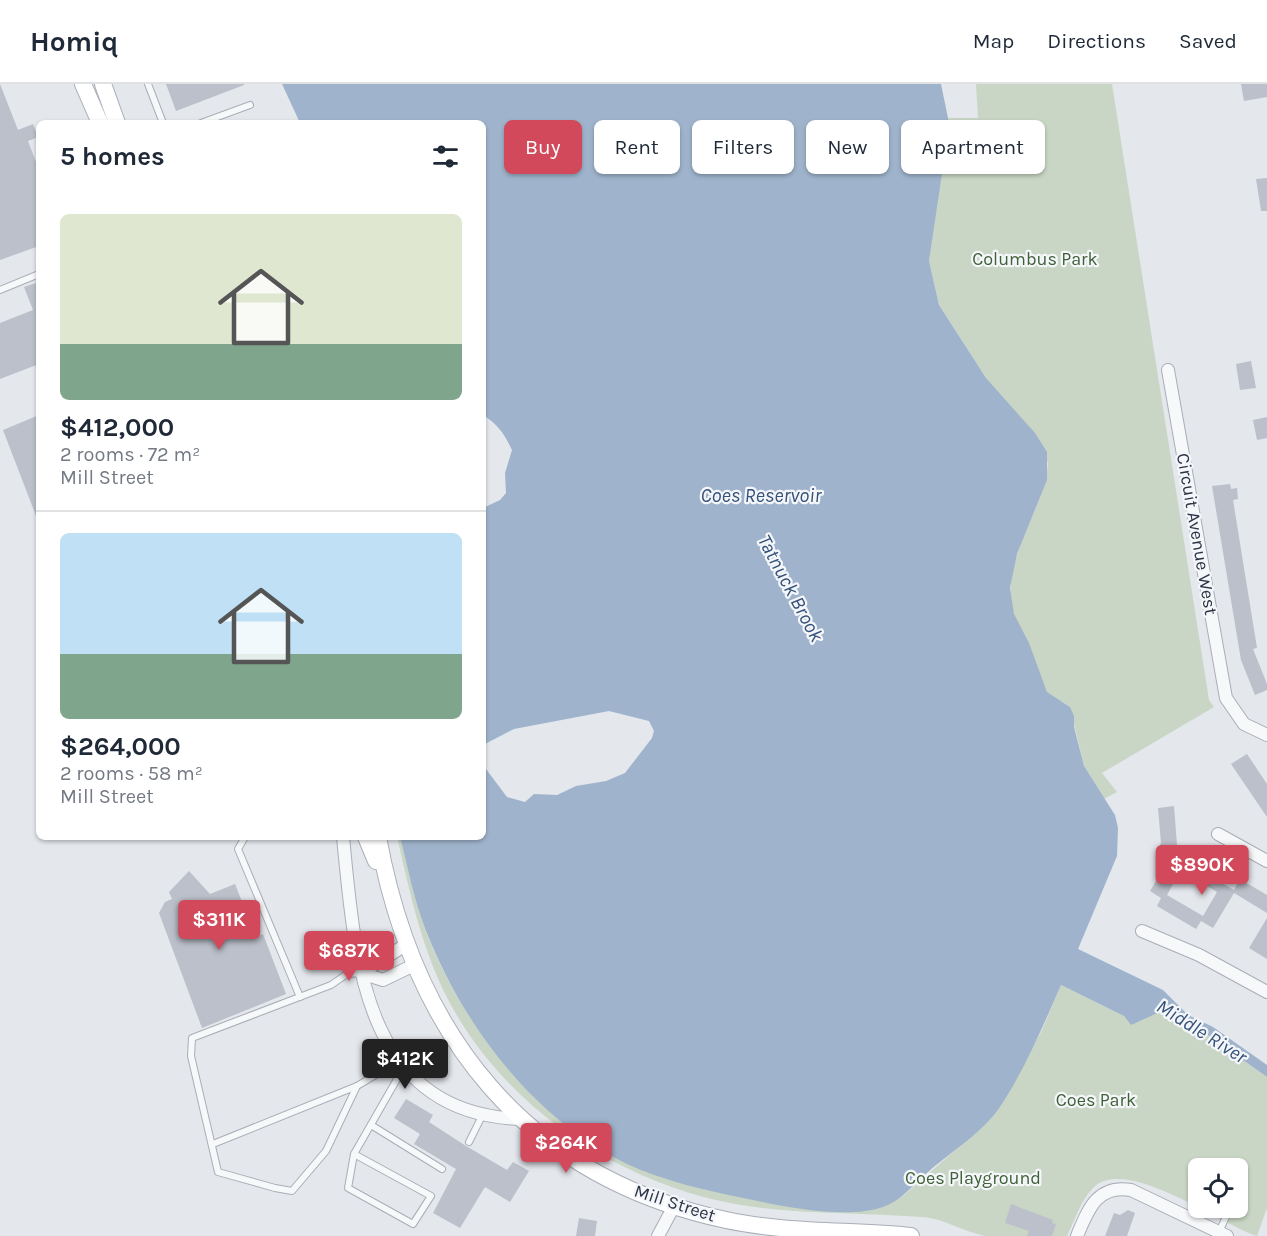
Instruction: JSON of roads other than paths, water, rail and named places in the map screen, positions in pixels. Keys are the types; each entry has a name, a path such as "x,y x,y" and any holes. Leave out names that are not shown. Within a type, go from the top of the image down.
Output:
{"main road":[{"path":"83,84 99,120"},
{"path":"103,84 116,120"},
{"name":"Mill Street","path":"367,840 386,880 407,944 434,1005 465,1056 483,1081 522,1119 569,1156 603,1176 674,1206 753,1225 911,1236"},
{"name":"Mill Street","path":"379,840 386,880"}],"street":[{"name":"Circuit Avenue West","path":"1168,370 1226,698 1244,724 1267,735"},
{"path":"1218,834 1267,861"},
{"path":"343,840 352,938 361,973 389,1044 402,1064 419,1083 439,1098 482,1116 522,1119"},
{"path":"1142,931 1198,955 1267,992"},
{"path":"361,973 407,944"},
{"path":"361,973 383,980 416,964"},
{"path":"1077,1236 1095,1201 1103,1193 1119,1188 1131,1190 1223,1234"},
{"path":"658,1236 674,1206"}],"lane":[{"path":"148,84 162,120"},
{"path":"209,120 250,105"},
{"path":"0,290 36,275"},
{"path":"243,840 238,849 300,997"},
{"path":"357,1086 326,1150 292,1191 275,1188 218,1172 191,1056 192,1038 331,985 348,974 361,973"},
{"path":"213,1144 357,1086 402,1064"},
{"path":"354,1155 431,1196 413,1224 348,1188 354,1155 402,1064"},
{"path":"469,1142 482,1116"},
{"path":"371,1125 442,1169"},
{"path":"1223,1234 1227,1218"}],"water":[{"name":"Coes Reservoir","path":"282,84 941,84 948,120 901,120 901,174 942,174 929,261 939,305 986,378 1035,433 1047,452 1047,480 1017,554 1010,588 1014,614 1029,643 1047,692 1070,707 1074,716 1074,727 1084,766 1115,815 1118,828 1117,856 1078,949 1163,990 1188,1015 1213,1027 1267,1065 1267,1077 1205,1033 1162,1011 1131,1025 1124,1016 1061,985 1026,1063 1009,1093 993,1116 976,1133 896,1201 868,1211 832,1212 776,1205 699,1188 627,1164 593,1145 561,1122 505,1066 481,1034 441,966 418,908 401,840 486,840 486,769 507,797 525,802 534,794 557,795 576,786 606,781 625,773 652,738 654,731 649,721 609,711 514,729 486,743 486,507 500,500 506,493 505,473 512,450 500,430 486,417 486,120 299,120"}],"park label":[{"name":"Columbus Park","path":"1035,259"},
{"name":"Coes Park","path":"1096,1100"},
{"name":"Coes Playground","path":"973,1178"}],"water label":[{"name":"Tatnuck Brook","path":"791,588"},
{"name":"Middle River","path":"1202,1031"}]}
